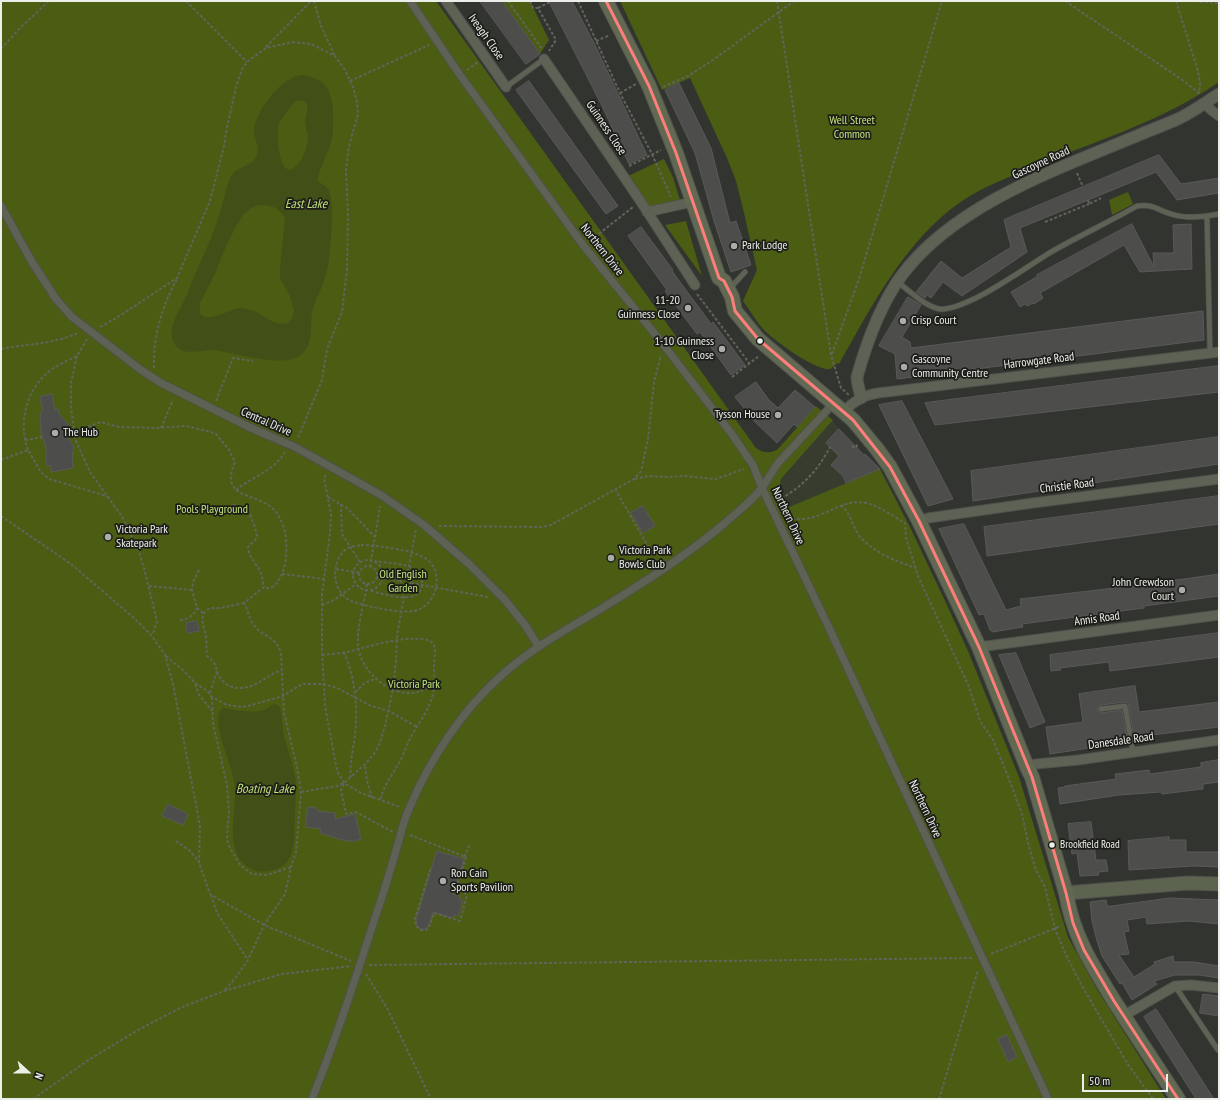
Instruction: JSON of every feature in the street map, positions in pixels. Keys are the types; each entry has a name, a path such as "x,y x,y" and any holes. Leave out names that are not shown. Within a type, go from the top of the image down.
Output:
{"main road":[{"path":"606,1 649,86 676,153 719,278 724,281 732,297 735,311 758,339 839,402 877,448 890,467 919,521 979,647 1032,777 1066,893 1069,912 1082,947 1123,1016 1178,1099"},
{"path":"1066,893 1188,883 1219,884"}],"street":[{"name":"Northern Drive","path":"410,1 460,75 583,245 663,344 732,433 753,465 762,488 830,630 1048,1099"},
{"name":"Iveagh Close","path":"446,1 506,87"},
{"name":"Guinness Close","path":"545,57 695,285"},
{"name":"Gascoyne Road","path":"861,398 857,377 864,351 882,310 903,274 933,242 957,223 994,200 1040,176 1182,117 1201,97 1219,94"},
{"path":"1201,97 1210,110 1219,116"},
{"path":"647,212 692,202"},
{"name":"Central Drive","path":"1,206 32,262 56,299 72,317 90,332 154,379 177,392 292,446 331,467 381,495 421,523 469,564 505,600 525,625 539,647"},
{"name":"Harrowgate Road","path":"839,402 850,405 868,395 878,393 1215,352"},
{"path":"312,1099 360,964 408,810 446,740 468,710 503,674 539,647 691,550 745,506 762,488 772,470 779,462 839,402"},
{"name":"Christie Road","path":"919,521 928,518 1033,503 1219,479"},
{"name":"Annis Road","path":"979,647 1219,615"},
{"name":"Danesdale Road","path":"1027,767 1034,764 1078,760 1219,740"},
{"path":"1123,1016 1175,986 1192,985 1219,988"}],"lane":[{"path":"506,87 545,57"},
{"path":"898,282 928,304 944,309 963,304 981,295 1052,252 1137,206 1147,205 1156,207 1172,215 1207,217 1219,214"},
{"path":"1207,217 1215,352"},
{"path":"727,288 733,285 745,272"},
{"path":"1102,709 1125,706 1133,752"},
{"path":"1175,986 1218,1050"}],"path":[{"path":"1,49 19,29 50,1"},
{"path":"186,1 247,62"},
{"path":"154,379 154,359 160,317 168,295 178,278 210,201 223,152 236,87 242,69 247,62 266,48 312,1 321,26 335,56 345,70 350,81 357,102 358,114 349,146 346,170 348,217 347,269 342,312 327,349 322,380 292,446 273,466 236,490"},
{"path":"508,1 545,57 556,40 538,8"},
{"path":"530,1 533,8 538,8 552,1"},
{"path":"578,1 620,93 652,154 675,206"},
{"path":"777,1 831,355 841,388 839,402"},
{"path":"659,89 688,76 713,60 794,1"},
{"path":"831,355 859,279 942,1"},
{"path":"1065,1 1181,79 1201,97"},
{"path":"1176,1 1198,71 1201,97"},
{"path":"1190,1 1219,3"},
{"path":"596,42 614,33"},
{"path":"350,81 437,41"},
{"path":"266,48 292,42 311,44 335,56"},
{"path":"460,75 485,57"},
{"path":"620,93 638,83"},
{"path":"620,171 665,147"},
{"path":"1076,172 1082,187"},
{"path":"1045,222 1101,198"},
{"path":"1088,200 1089,204"},
{"path":"583,245 641,202"},
{"path":"1,349 51,341 90,332 118,317 178,278"},
{"path":"695,285 694,291 750,364"},
{"path":"90,332 77,356 71,383 70,406 75,439 90,472 123,518 131,534 144,568 157,621 151,635"},
{"path":"634,479 641,471 648,439 654,382 663,344"},
{"path":"732,377 762,354"},
{"path":"77,356 48,372 38,382 31,393 26,404 24,416 25,440 28,450 41,472 49,479 109,498"},
{"path":"213,409 233,358 253,361"},
{"path":"841,388 846,384"},
{"path":"841,388 850,396"},
{"path":"161,428 177,392"},
{"path":"67,432 101,422 119,428 161,428 186,426 215,433 229,450 235,462 231,470 231,481 236,490 242,495 272,508 278,515 284,529 286,552 282,574 275,585 271,588 268,589 264,587"},
{"path":"25,440 43,437"},
{"path":"777,501 795,491 806,481 818,468 830,447"},
{"path":"1,460 28,450"},
{"path":"401,581 407,577 421,523 541,529 551,525 634,479 648,476 684,476 716,479 753,465"},
{"path":"331,467 324,478 331,514 322,605 322,655 325,706 336,765 340,777 344,783 361,793 408,810"},
{"path":"615,489 649,548"},
{"path":"370,567 381,505 381,495"},
{"path":"328,497 347,508 375,537"},
{"path":"776,516 792,520 816,516 841,505 855,502 867,503 905,523 906,538 918,576 969,687 980,721 993,740 1022,814 1029,847 1036,870 1045,887 1055,929 1066,955 1082,986 1127,1063 1153,1099"},
{"path":"233,504 250,515 255,527 257,536 248,547 248,550 252,561 261,572 264,587"},
{"path":"341,504 342,534 360,562"},
{"path":"841,505 847,511 858,534 870,546 894,560 916,568"},
{"path":"1,516 71,564 134,618 151,635 165,655 195,683 210,693 212,697 212,712 227,784 229,811 227,835 228,844 240,865 252,874 267,875 291,866"},
{"path":"361,545 373,545 424,557 430,562 434,569 437,579 437,588 429,602 424,607 414,611 401,612 350,601 342,594 336,584 335,569 341,556 350,548 361,545"},
{"path":"363,560 371,560 416,569 422,579 420,591 412,597 404,598 366,591 359,587 356,584 354,572 360,562 363,560"},
{"path":"371,591 380,586 383,578 382,570 375,561"},
{"path":"360,573 365,568 370,567"},
{"path":"370,567 376,572 377,577"},
{"path":"335,569 360,573"},
{"path":"199,570 192,582 192,590 197,608 204,613"},
{"path":"360,573 361,580 367,584 372,583 377,577"},
{"path":"282,574 324,579"},
{"path":"377,577 401,581 406,587"},
{"path":"407,577 411,580 411,583"},
{"path":"464,856 401,834 394,833 356,812 346,814 340,790 344,783 374,754 379,745 394,689 397,640 406,587 411,583 505,600"},
{"path":"322,605 334,600 356,584"},
{"path":"367,584 359,636 359,649 363,662 377,678 394,689 408,693 415,693 434,684"},
{"path":"149,586 192,590"},
{"path":"264,587 244,603 221,608 210,608 204,613 202,622 206,638 206,652 207,656 216,666 221,678 236,689 253,685 275,672 282,670"},
{"path":"224,991 248,960 264,925 285,894 291,866 296,852 301,792 297,767 284,712 280,648 272,638 257,629 253,624 244,603"},
{"path":"180,620 190,618 197,608"},
{"path":"322,655 344,652 397,640 420,639 429,640 434,644 436,650 434,684 430,702 426,713 411,736 400,761 385,787 380,801"},
{"path":"344,652 348,660 355,692 356,722 351,761 351,776"},
{"path":"165,655 200,826 199,863"},
{"path":"210,693 217,671"},
{"path":"355,692 365,683 377,678"},
{"path":"195,683 198,695 212,712"},
{"path":"212,697 227,704 242,707 283,696 302,684 324,684 337,688 355,699 371,706 389,711 417,728"},
{"path":"365,764 366,781 373,798"},
{"path":"301,792 337,786 344,783"},
{"path":"176,841 190,851 199,863 216,913 248,960"},
{"path":"431,867 415,919 416,926 421,930 426,930 430,926 434,913 460,921 467,895 457,886 466,857 464,856 469,847 467,846"},
{"path":"210,894 264,925 360,964 388,1010 431,1099"},
{"path":"33,1099 90,1059 140,1029 180,1008 224,991 282,974 360,964 511,964 982,958 1064,925"},
{"path":"939,1099 982,958"}],"shaded area":[{"path":"833,420 862,457 865,454 880,469 787,509 779,491 781,479"}],"green space":[{"name":"Victoria Park","path":"1,1 436,1 756,448 767,452 772,452 778,449 816,406 833,420 781,479 779,491 787,508 880,469 910,527 968,651 1019,777 1068,937 1095,986 1166,1099 1,1099"},
{"path":"502,1 530,1 549,40 540,54"},
{"name":"Well Street Common","path":"620,1 1219,1 1219,82 1174,109 1151,120 1004,179 978,191 962,201 923,235 907,254 877,297 839,364 837,363 830,369 824,369 795,354 768,334 760,326 743,301 757,270 736,181 727,158 690,78 662,90"},
{"path":"664,159 673,177 680,200 649,207 628,176"},
{"path":"1128,192 1133,204 1112,215 1109,200"},
{"path":"686,221 702,276 665,225"}],"water":[{"name":"East Lake","path":"304,75 322,82 328,89 333,112 331,142 318,177 318,181 326,186 330,194 332,222 330,252 326,276 312,312 311,334 306,350 294,359 272,360 212,350 192,352 181,350 174,343 172,337 174,321 214,230 228,183 236,171 255,159 258,149 254,130 259,113 278,88 293,77","holes":["296,101 303,101 307,106 305,125 308,139 300,162 293,169 289,170 282,163 280,156 278,128 280,121","262,205 276,208 281,212 285,219 280,278 290,296 294,312 292,318 288,323 276,323 255,311 241,308 214,317 204,316 200,313 200,303 215,274 235,228 244,214 255,206"]},
{"name":"Boating Lake","path":"275,704 280,707 284,736 294,771 296,784 294,842 291,854 281,867 273,870 258,871 251,869 240,860 233,841 235,786 218,721 220,711 223,708 254,712 264,710"}],"building":[{"path":"480,1 502,1 540,54 526,64"},
{"path":"549,1 572,1 594,43 647,155 629,164 602,106"},
{"path":"529,81 618,206 606,214 516,90"},
{"path":"679,83 711,148 730,223 736,221 751,265 731,272 714,221 695,153 665,90"},
{"path":"1159,155 1181,184 1219,178 1219,193 1177,200 1156,172 1020,228 1027,252 962,296 943,282 931,298 927,295 925,298 916,292 941,261 962,278 1011,247 1004,220"},
{"path":"1132,224 1154,267 1153,253 1174,253 1173,225 1191,224 1192,269 1140,272 1124,245 1040,293 1043,298 1034,304 1033,303 1027,306 1025,304 1020,307 1011,292 1038,276 1037,275"},
{"path":"641,227 711,324 713,322 745,365 731,375 700,332 697,334 665,291 667,290 628,236"},
{"path":"908,297 921,305 902,337 910,342 911,348 1203,311 1204,340 897,379 895,354 879,346"},
{"path":"1219,366 1219,392 935,425 925,403"},
{"name":"Tysson House","path":"756,382 769,400 778,408 795,390 815,407 797,427 794,424 777,443 755,422 735,397"},
{"name":"The Hub","path":"52,394 55,410 58,409 60,415 70,426 66,427 68,437 74,448 72,456 73,468 51,472 51,466 46,465 46,447 41,433 40,413 43,412 40,397"},
{"path":"902,401 953,499 928,506 879,405"},
{"path":"839,429 880,469 846,483 843,476 831,465 839,456 826,443"},
{"path":"1219,437 1219,464 973,501 971,471"},
{"path":"1219,496 1219,524 987,556 984,527"},
{"path":"643,506 655,526 643,533 631,513"},
{"path":"964,524 1006,610 1021,606 1020,599 1219,574 1219,596 1144,606 1144,608 1022,624 1023,627 993,632 990,630 984,614 979,615 939,529"},
{"path":"197,621 199,631 187,633 186,623"},
{"path":"1219,633 1219,657 1110,671 1109,662 1060,668 1061,670 1051,671 1050,655"},
{"path":"1016,653 1045,722 1030,728 999,655"},
{"path":"1135,686 1139,712 1219,702 1219,727 1134,737 1128,703 1125,702 1101,705 1097,709 1100,713 1122,710 1127,738 1121,739 1122,743 1050,754 1046,727 1083,722 1079,694"},
{"path":"1219,760 1219,782 1203,784 1203,789 1162,794 1161,792 1119,795 1060,804 1058,788 1065,786 1116,779 1115,774 1149,770 1150,774 1201,767 1201,763"},
{"path":"168,804 188,814 183,825 162,816"},
{"path":"308,807 317,808 317,811 336,813 335,819 355,814 361,839 351,842 351,840 346,841 320,833 321,829 306,827"},
{"path":"1091,822 1096,860 1106,860 1108,871 1098,872 1099,875 1080,876 1077,853 1072,854 1068,824"},
{"path":"1169,837 1169,840 1186,840 1186,852 1219,852 1219,867 1193,866 1129,870 1128,841"},
{"name":"Ron Cain Sports Pavilion","path":"437,851 464,859 453,894 460,896 459,899 463,900 458,916 454,915 453,918 433,912 429,925 426,929 421,929 417,926 416,921"},
{"path":"1170,898 1219,900 1219,924 1189,921 1147,924 1146,917 1127,920 1129,931 1124,932 1129,954 1119,955 1134,977 1155,964 1154,962 1173,956 1174,962 1194,962 1219,966 1219,978 1199,975 1175,975 1154,981 1157,984 1132,1000 1122,983 1120,984 1102,956 1092,921 1090,902 1106,900 1107,906 1111,906"},
{"path":"1203,994 1219,996 1219,1016 1200,1013"},
{"path":"1156,1009 1214,1099 1196,1099 1144,1017"},
{"path":"1007,1035 1017,1057 1008,1062 998,1039"}],"transit line":[{"path":"606,1 649,86 676,153 719,278 724,281 732,297 735,311 758,339 853,420 890,467 919,521 979,647 1032,777 1066,893 1073,923 1084,950 1114,1001 1178,1099"}],"place":[{"name":"Park Lodge","path":"734,246"},
{"name":"11-20 Guinness Close","path":"688,308"},
{"name":"Crisp Court","path":"903,321"},
{"name":"1-10 Guinness Close","path":"722,349"},
{"name":"Gascoyne Community Centre","path":"904,367"},
{"name":"Tysson House","path":"778,415"},
{"name":"The Hub","path":"55,433"},
{"name":"Victoria Park Skatepark","path":"108,537"},
{"name":"Victoria Park Bowls Club","path":"611,558"},
{"name":"John Crewdson Court","path":"1182,590"},
{"name":"Brookfield Road","path":"1052,845"},
{"name":"Ron Cain Sports Pavilion","path":"443,881"}],"park label":[{"name":"Pools Playground","path":"212,510"},
{"name":"Old English Garden","path":"403,582"}]}
